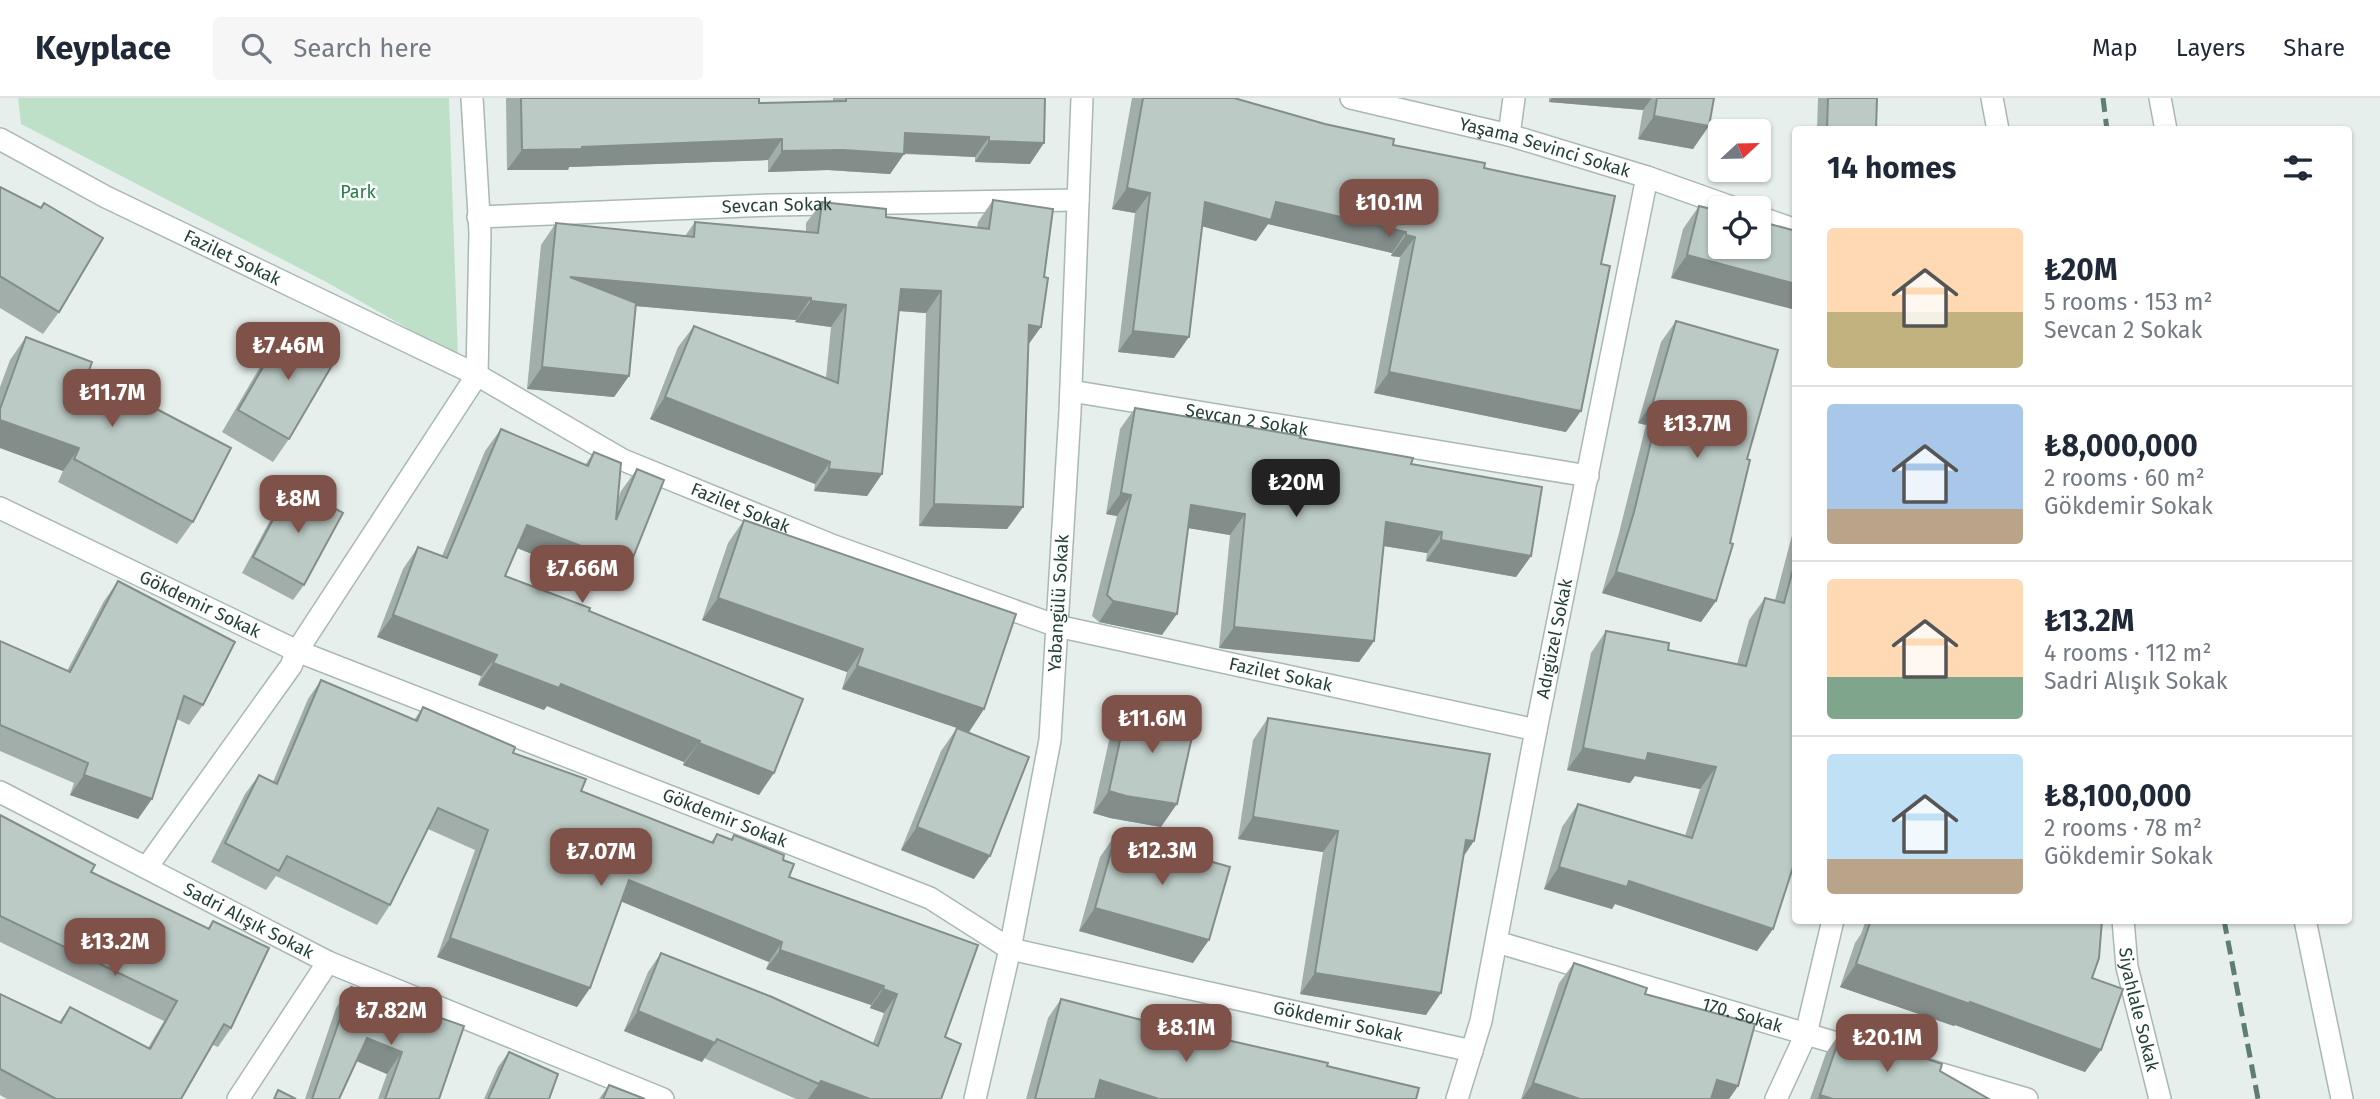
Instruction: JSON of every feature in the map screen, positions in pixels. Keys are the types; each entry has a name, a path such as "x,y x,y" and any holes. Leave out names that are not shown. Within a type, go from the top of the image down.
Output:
{"street":[{"path":"147,867 291,666 297,651 477,375 480,233 472,98"},
{"name":"Yabangülü Sokak","path":"975,1099 1010,949 1050,740 1071,391 1082,98"},
{"name":"Yaşama Sevinci Sokak","path":"1351,98 1509,135 1708,199"},
{"path":"1509,135 1514,98"},
{"path":"1992,98 1997,126"},
{"path":"2160,98 2165,126"},
{"name":"Fazilet Sokak","path":"0,139 106,197 477,375 623,460 834,546 1056,626 1536,730"},
{"name":"Adıgüzel Sokak","path":"1457,1099 1481,1021 1536,730 1647,177"},
{"name":"Sevcan Sokak","path":"478,217 771,205 1078,200"},
{"path":"1771,221 1792,229"},
{"name":"Sevcan 2 Sokak","path":"1071,391 1588,476"},
{"name":"Gökdemir Sokak","path":"0,508 297,651 930,898 1010,949 1472,1051"},
{"name":"Sadri Alışık Sokak","path":"0,792 328,962 663,1099"},
{"path":"1776,1099 1806,1034 1832,924"},
{"name":"Siyahlale Sokak","path":"2123,924 2127,967 2160,1099"},
{"path":"2306,924 2342,1099"},
{"name":"170. Sokak","path":"1497,942 2027,1099"},
{"path":"238,1099 328,962"}],"green space":[{"name":"Park","path":"18,98 449,98 458,357 330,284 21,124"}],"building":[{"path":"521,98 759,98 759,103 846,101 846,98 1045,98 1044,143 905,133 904,154 843,150 782,151 782,139 522,150"},
{"path":"1143,98 1234,98 1325,124 1394,139 1393,145 1485,163 1484,168 1615,196 1601,264 1610,266 1581,411 1389,372 1415,237 1406,235 1406,232 1276,202 1271,220 1205,202 1189,337 1133,331 1150,193 1127,188"},
{"path":"1657,98 1714,98 1708,126 1654,116"},
{"path":"1828,98 1877,98 1876,126 1827,126"},
{"path":"0,187 41,208 44,203 103,238 59,312 0,276"},
{"path":"993,200 1053,209 1041,327 1029,325 1023,507 934,504 941,291 901,289 882,474 829,469 830,462 665,397 694,326 838,383 846,305 811,301 811,298 570,277 636,303 629,376 542,367 556,223 694,237 695,222 818,233 822,202 886,209 886,217 989,229"},
{"path":"1699,206 1708,208 1708,259 1771,259 1771,224 1792,230 1792,283 1687,255"},
{"path":"1676,321 1778,350 1747,459 1750,460 1730,543 1733,544 1716,601 1616,572 1634,512 1660,404 1653,402"},
{"path":"287,326 338,355 289,439 238,410"},
{"path":"26,337 92,362 88,373 231,448 193,522 74,459 79,448 0,420 0,409"},
{"path":"1135,408 1301,436 1300,438 1413,458 1411,464 1542,487 1531,556 1441,540 1442,532 1386,522 1374,641 1234,627 1245,514 1191,505 1177,614 1113,601 1107,595 1131,495 1121,493"},
{"path":"501,429 588,466 594,452 621,463 616,520 637,469 664,480 630,565 527,525 505,576 590,608 589,611 803,699 774,773 561,684 559,688 493,663 497,655 393,615 418,547 447,558"},
{"path":"292,484 343,513 304,585 253,557"},
{"path":"744,520 1016,614 984,709 857,666 863,649 718,598"},
{"path":"1792,573 1792,870 1773,929 1629,881 1627,887 1559,867 1578,804 1692,838 1716,767 1648,753 1646,761 1583,748 1606,631 1669,643 1668,650 1746,666 1765,598 1784,603"},
{"path":"118,581 235,642 203,705 184,696 152,799 84,775 88,763 0,725 0,641 70,672"},
{"path":"321,680 417,721 423,707 515,747 513,753 586,779 581,791 713,843 717,834 732,840 734,835 784,855 783,860 794,864 789,877 978,945 945,1037 961,1044 941,1099 870,1099 821,1081 819,1084 717,1039 715,1043 638,1011 661,953 772,997 878,1046 897,994 883,989 884,986 780,950 782,942 629,880 590,988 450,938 488,830 438,808 390,905 287,856 279,871 225,843 259,775 277,784"},
{"path":"1128,704 1196,719 1177,804 1109,791"},
{"path":"1268,718 1490,754 1474,841 1466,840 1441,993 1315,973 1338,831 1253,817"},
{"path":"957,728 1029,757 990,856 917,827"},
{"path":"0,815 95,865 91,872 209,929 213,921 269,948 231,1028 224,1024 181,1099 56,1099 0,1069 0,994 61,1023 70,1007 150,1049 177,1001 0,916"},
{"path":"1116,834 1230,867 1209,940 1095,908"},
{"path":"1870,924 2102,924 2099,958 2092,978 2123,989 2101,1050 1856,964"},
{"path":"1574,963 1647,988 1645,994 1755,1024 1738,1086 1717,1080 1711,1099 1580,1099 1533,1083"},
{"path":"351,987 464,1026 439,1099 385,1099 402,1052 367,1038 339,1099 312,1099"},
{"path":"1061,999 1157,1024 1160,1015 1228,1037 1227,1040 1328,1063 1327,1066 1419,1088 1416,1099 1159,1099 1100,1080 1095,1099 1035,1099"},
{"path":"1842,1030 1942,1064 1940,1071 1989,1099 1833,1099 1820,1095"},
{"path":"509,1052 558,1074 549,1099 488,1099"},
{"path":"609,1085 645,1099 603,1099"},
{"path":"278,1090 296,1099 274,1099"}],"railway":[{"path":"2103,98 2106,126"},
{"path":"2225,924 2258,1099"}]}
